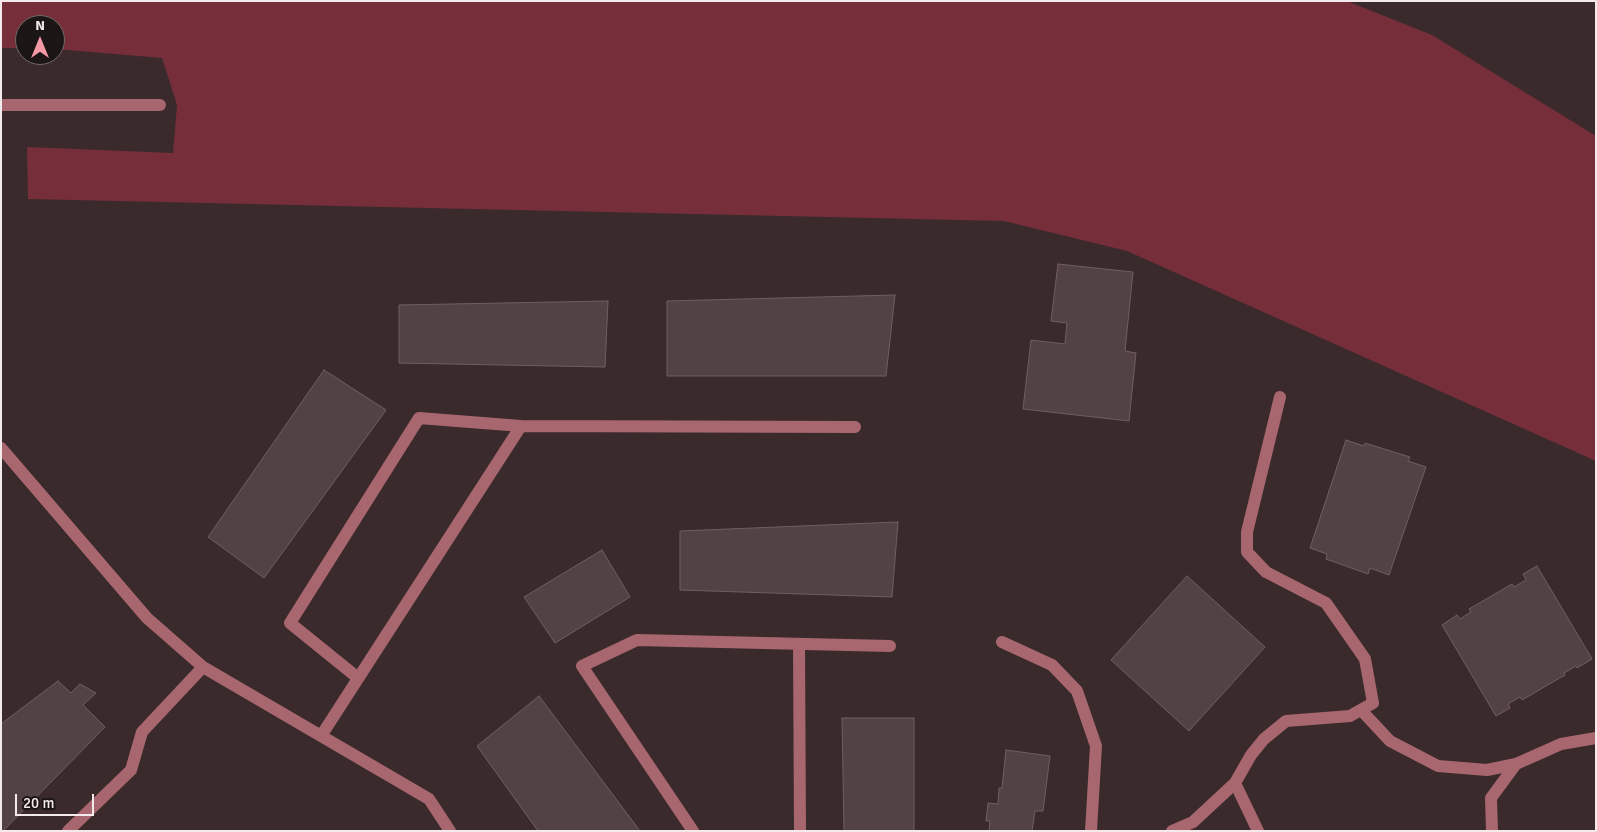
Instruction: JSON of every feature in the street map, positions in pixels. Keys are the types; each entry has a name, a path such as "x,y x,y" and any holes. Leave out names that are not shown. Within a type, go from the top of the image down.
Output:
{"street":[{"path":"1,105 160,105"},
{"path":"1172,831 1193,822 1235,783 1251,755 1264,739 1286,721 1350,716 1373,703 1365,659 1326,603 1266,572 1247,552 1247,532 1280,397"},
{"path":"358,678 290,623 420,418 521,426 855,427"},
{"path":"320,736 521,426"},
{"path":"1,448 147,618 203,667 428,799 450,831"},
{"path":"693,831 582,666 637,640 890,646"},
{"path":"1002,642 1052,665 1077,691 1096,746 1091,831"},
{"path":"799,644 800,831"},
{"path":"68,831 131,770 142,732 203,667"},
{"path":"1361,710 1390,741 1438,766 1487,770 1516,764 1561,744 1596,738"},
{"path":"1492,831 1491,798 1516,764"},
{"path":"1235,783 1258,831"}],"shaded area":[{"path":"1,1 1347,1 1432,35 1596,136 1596,461 1127,251 1004,221 28,199 27,147 173,153 177,105 162,58 65,50 65,15 15,15 15,48 1,48"}],"building":[{"path":"1058,264 1133,272 1125,351 1136,353 1129,421 1023,409 1031,340 1065,344 1067,323 1051,321"},
{"path":"895,295 886,376 667,376 667,301"},
{"path":"608,301 605,367 399,363 399,305"},
{"path":"324,370 386,410 264,578 208,537"},
{"path":"1346,440 1364,446 1365,443 1410,457 1408,461 1426,467 1389,575 1370,568 1368,574 1326,559 1327,554 1310,548"},
{"path":"898,522 892,597 680,590 680,531"},
{"path":"602,550 630,597 555,643 524,597"},
{"path":"1537,566 1592,659 1564,673 1565,675 1522,700 1520,697 1508,704 1510,708 1496,716 1442,625 1457,615 1460,619 1471,612 1469,609 1512,584 1514,587 1526,580 1523,574"},
{"path":"1187,576 1265,647 1189,731 1111,660"},
{"path":"58,681 71,693 80,684 96,693 83,705 105,727 1,831 1,724"},
{"path":"539,696 640,831 538,831 477,746"},
{"path":"842,718 914,718 914,831 844,831"},
{"path":"1006,750 1050,756 1043,811 1035,811 1032,831 989,831 990,821 986,821 988,803 998,804 999,788 1002,788"}]}
